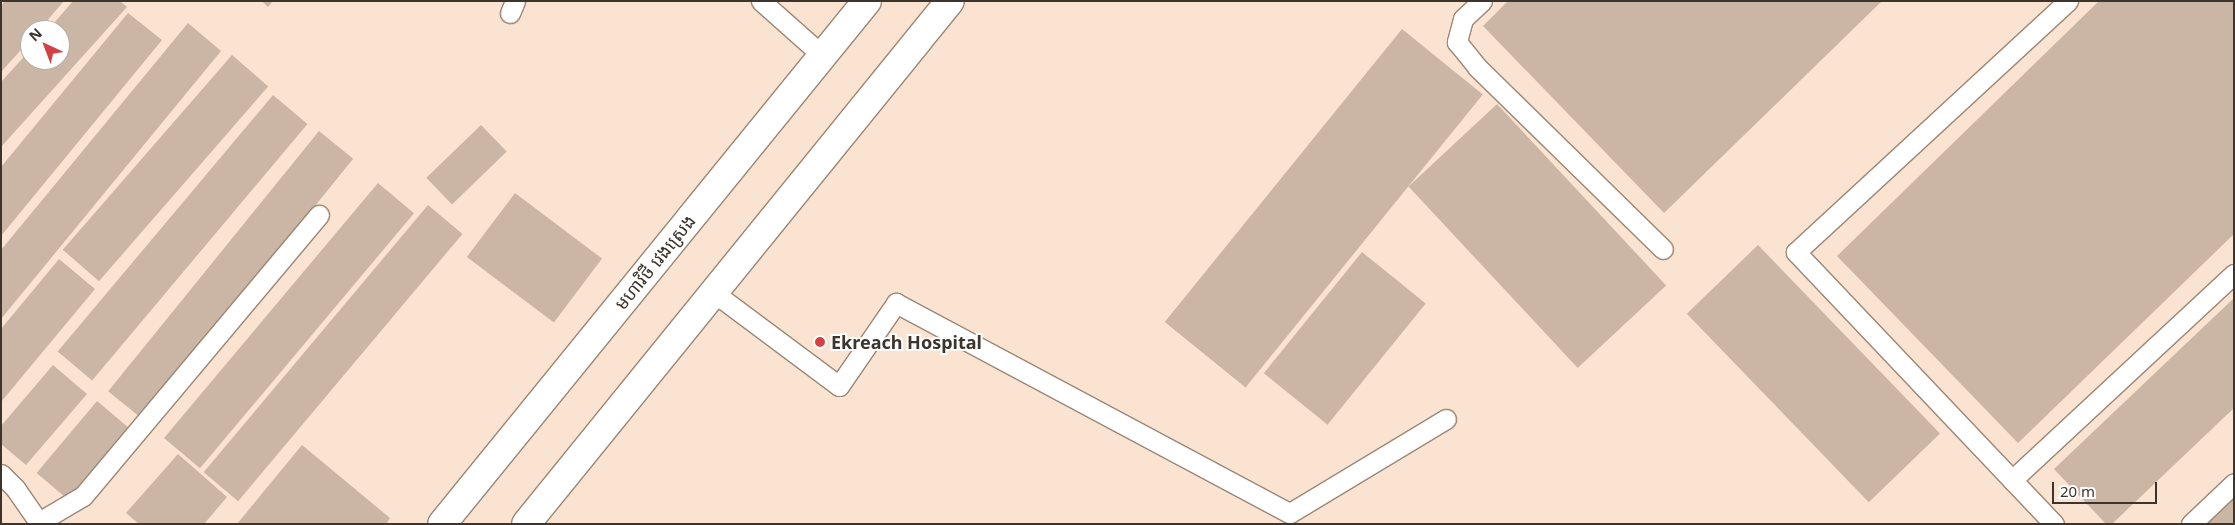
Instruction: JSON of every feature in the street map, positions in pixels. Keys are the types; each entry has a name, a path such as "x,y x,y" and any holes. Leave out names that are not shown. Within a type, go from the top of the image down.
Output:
{"main road":[{"name":"មហាវិថី វេងស្រេង","path":"442,524 867,1"},
{"path":"526,524 950,1"}],"lane":[{"path":"761,1 823,56"},
{"path":"1482,1 1463,20 1457,42 1476,67 1663,249"},
{"path":"2054,524 1796,252 2068,1"},
{"path":"1,474 15,488 40,523 82,496 319,215"},
{"path":"2012,480 2234,274"},
{"path":"714,292 839,386 896,303 1290,513 1446,419"},
{"path":"2191,524 2234,483"}],"building":[{"path":"5,1 64,1 48,20 20,20 20,51 1,72 1,6"},
{"path":"73,1 120,1 127,7 1,147 1,82 20,61 20,70 70,70 70,20 57,20"},
{"path":"262,1 273,1 268,7"},
{"path":"1508,1 1882,1 1664,213 1483,26"},
{"path":"2099,1 2234,1 2234,234 2018,443 1837,256"},
{"path":"128,13 162,40 1,236 1,167"},
{"path":"188,23 221,51 1,319 1,250"},
{"path":"1402,29 1483,94 1246,387 1165,322"},
{"path":"232,55 268,86 99,281 63,250"},
{"path":"273,95 307,124 92,381 58,352"},
{"path":"1497,104 1666,285 1578,368 1409,187"},
{"path":"481,125 507,152 452,204 426,178"},
{"path":"319,131 353,159 142,419 108,391"},
{"path":"378,183 414,213 200,468 164,438"},
{"path":"515,193 602,259 554,322 467,257"},
{"path":"428,205 462,234 238,501 204,472"},
{"path":"1758,245 1940,433 1869,502 1687,314"},
{"path":"1362,252 1426,304 1328,425 1264,373"},
{"path":"59,259 95,289 1,402 1,329"},
{"path":"2234,298 2234,408 2112,524 2106,524 2054,469"},
{"path":"53,365 87,394 26,465 1,444 1,426"},
{"path":"97,401 130,429 70,501 37,473"},
{"path":"302,445 390,518 386,524 237,524"},
{"path":"178,454 227,497 204,524 139,524 126,513"},
{"path":"2234,492 2234,524 2201,524"}],"place":[{"name":"Ekreach Hospital","path":"820,342"}]}
